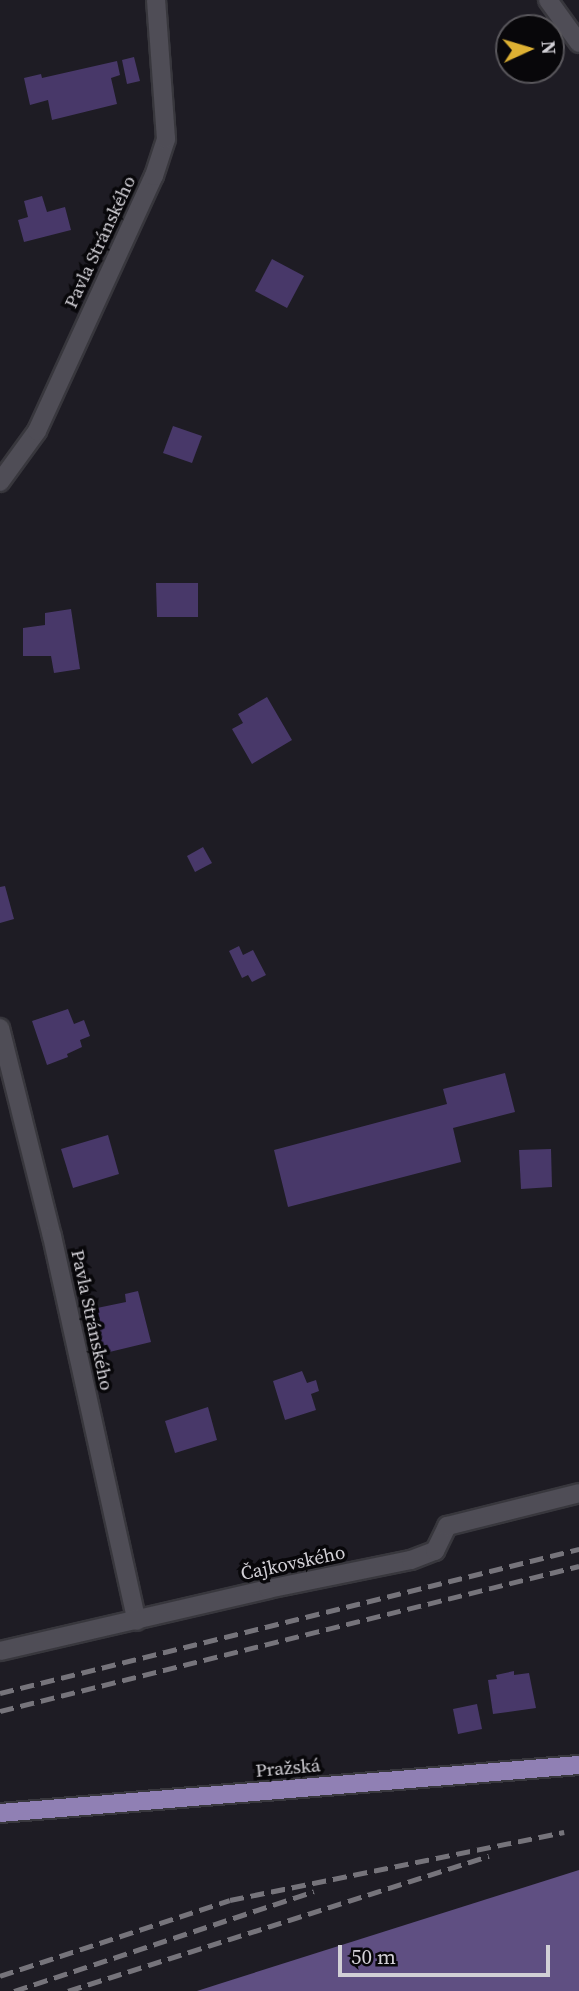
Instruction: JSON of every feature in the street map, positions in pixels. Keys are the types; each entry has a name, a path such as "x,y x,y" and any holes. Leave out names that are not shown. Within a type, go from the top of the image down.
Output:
{"main road":[{"name":"Pražská","path":"0,1813 579,1765"}],"street":[{"name":"Pavla Stránského","path":"0,482 37,431 154,176 166,139 156,0"},
{"path":"548,0 579,43"},
{"name":"Pavla Stránského","path":"0,1028 52,1236 137,1621"},
{"name":"Čajkovského","path":"0,1651 268,1589 411,1560 435,1551 447,1526 579,1493"}],"shaded area":[{"path":"579,1870 579,1991 197,1991 222,1983"}],"building":[{"path":"134,57 140,81 127,84 122,60"},
{"path":"117,61 120,75 111,78 117,104 52,120 48,100 30,105 24,78 41,74 42,78"},
{"path":"42,196 47,212 65,207 71,230 24,242 18,220 28,217 24,201"},
{"path":"272,259 304,276 287,308 255,291"},
{"path":"173,426 202,436 192,463 163,453"},
{"path":"156,583 198,583 198,617 157,617"},
{"path":"71,609 80,669 54,673 51,656 23,656 23,628 45,625 45,613"},
{"path":"267,697 292,740 252,764 232,729 243,723 238,714"},
{"path":"203,847 212,863 195,872 187,856"},
{"path":"5,886 14,919 0,923 0,887"},
{"path":"239,946 243,955 253,950 266,975 252,982 248,975 242,978 229,951"},
{"path":"68,1009 74,1024 84,1020 90,1036 80,1040 82,1047 67,1054 68,1057 47,1065 32,1021"},
{"path":"505,1073 515,1112 453,1128 461,1162 288,1207 274,1150 447,1104 443,1089"},
{"path":"108,1135 119,1174 73,1188 61,1149"},
{"path":"551,1149 552,1187 521,1189 519,1150"},
{"path":"138,1291 151,1342 97,1355 92,1332 102,1329 97,1308 126,1302 125,1294"},
{"path":"302,1371 307,1383 316,1380 319,1391 311,1394 316,1410 285,1420 273,1381"},
{"path":"208,1407 217,1440 175,1453 165,1421"},
{"path":"514,1671 514,1675 529,1673 536,1708 493,1714 488,1680 497,1679 496,1675"},
{"path":"477,1704 482,1729 458,1734 453,1709"}],"railway":[{"path":"0,1693 579,1549"},
{"path":"0,1711 579,1566"},
{"path":"0,1976 230,1900 564,1832"},
{"path":"68,1991 489,1856"},
{"path":"14,1991 314,1891"}]}
